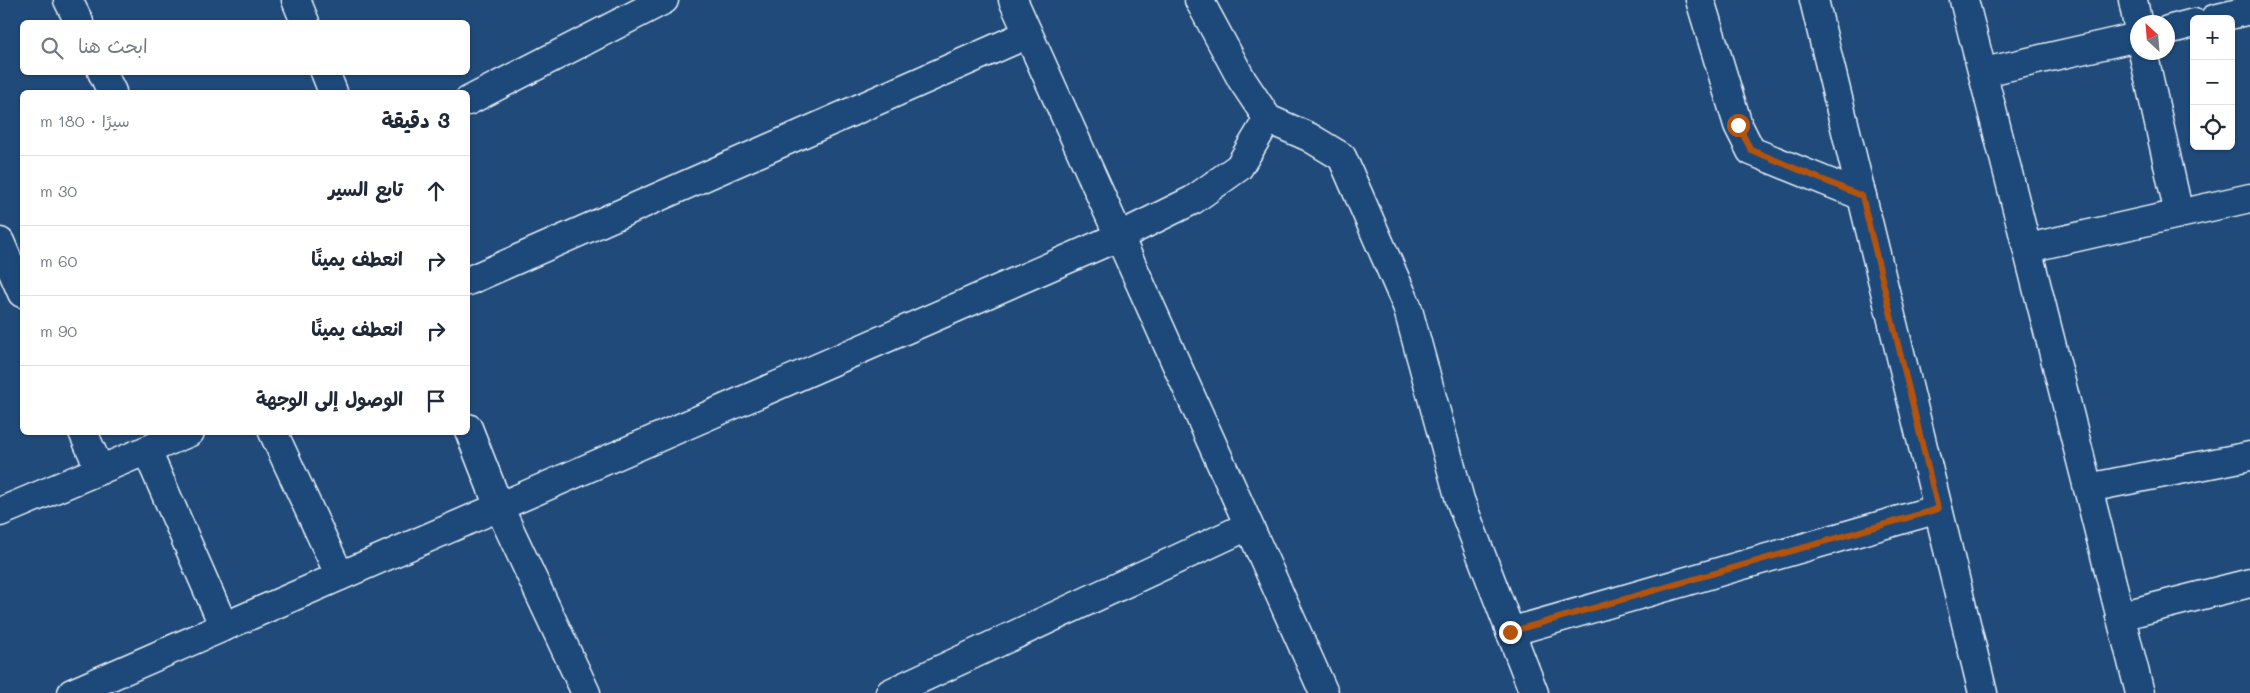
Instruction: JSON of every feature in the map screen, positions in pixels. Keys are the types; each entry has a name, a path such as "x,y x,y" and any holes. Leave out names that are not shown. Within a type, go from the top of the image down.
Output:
{"street":[{"path":"68,0 78,20"},
{"path":"296,0 304,20"},
{"path":"470,100 664,0"},
{"path":"1013,0 1324,693"},
{"path":"1198,0 1242,80 1268,119 1310,137 1342,157 1407,306 1460,500 1534,693"},
{"path":"1700,0 1738,125 1751,150 1862,196"},
{"path":"1814,0 1983,693"},
{"path":"1964,0 1984,72 2140,693"},
{"path":"2132,0 2135,15"},
{"path":"2230,15 2250,10"},
{"path":"2175,28 2190,25"},
{"path":"470,280 1028,34"},
{"path":"1984,72 2130,39"},
{"path":"2145,60 2179,214"},
{"path":"104,75 111,90"},
{"path":"326,75 332,90"},
{"path":"72,693 1118,237 1193,200 1239,167 1268,119"},
{"path":"2028,248 2250,198"},
{"path":"0,242 20,288"},
{"path":"470,433 499,507 586,693"},
{"path":"84,435 100,470"},
{"path":"0,512 183,435"},
{"path":"273,435 340,576"},
{"path":"146,451 224,627"},
{"path":"2088,488 2250,456"},
{"path":"1510,632 1938,509"},
{"path":"890,693 1248,526"},
{"path":"2120,616 2250,583"}],"route":[{"path":"1510,632 1938,509 1862,196 1751,150 1738,125"}]}
